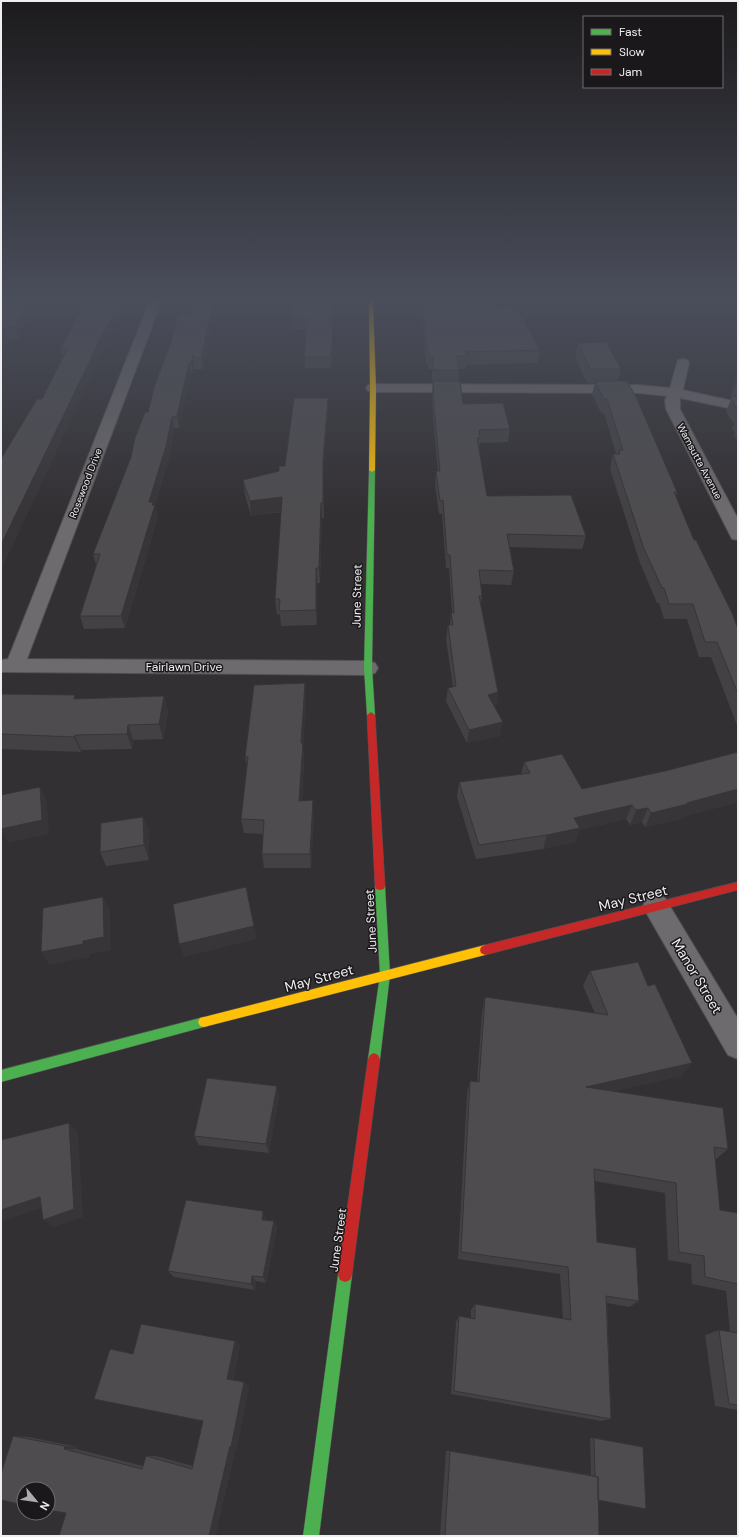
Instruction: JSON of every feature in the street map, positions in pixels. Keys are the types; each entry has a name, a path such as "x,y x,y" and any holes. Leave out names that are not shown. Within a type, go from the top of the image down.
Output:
{"street":[{"name":"Rosewood Drive","path":"8,666 127,372"},
{"name":"June Street","path":"311,1536 385,975 368,668 373,372"},
{"name":"Wamsutta Avenue","path":"681,372 676,393 672,400 673,409 738,535"},
{"path":"373,388 638,389 676,393 738,406"},
{"name":"Fairlawn Drive","path":"8,666 368,668"},
{"name":"May Street","path":"1,1076 385,975 738,886"},
{"name":"Manor Street","path":"656,906 738,1045"}],"building":[{"path":"56,372 85,372 1,545 1,459 37,399 42,399"},
{"path":"160,372 187,372 177,416 172,417 166,446 149,502 153,502 152,505 155,505 121,616 80,616 100,554 93,554 131,457 135,438 145,412 148,412"},
{"path":"738,373 738,387 735,386"},
{"path":"433,381 460,381 463,404 503,403 510,429 479,430 480,438 477,438 487,496 571,495 586,536 507,534 514,571 479,570 482,596 479,596 498,692 488,695 503,722 469,730 448,688 456,686 448,625 453,625 451,613 454,613 450,555 447,555 443,500 440,501 436,471 440,471"},
{"path":"595,381 627,381 637,399 677,492 674,492 694,540 696,540 732,613 738,629 738,694 717,642 705,642 693,604 669,604 664,588 662,588 644,549 613,454 620,454 619,450 623,450 607,399 604,399"},
{"path":"732,396 738,397 738,410 731,399"},
{"path":"294,398 328,398 323,460 323,503 321,503 319,568 316,568 316,610 279,611 280,599 275,599 282,497 250,501 243,480 279,471 279,466 285,466"},
{"path":"305,683 299,801 313,800 310,854 262,854 264,820 241,819 248,757 245,757 254,685"},
{"path":"1,694 75,695 74,699 164,696 159,724 128,725 127,734 75,735 74,737 1,734"},
{"path":"738,752 738,789 651,813 648,808 636,810 632,805 574,818 580,828 547,835 479,845 459,782 530,773 524,762 562,754 582,789 665,771"},
{"path":"40,787 42,820 1,829 1,795"},
{"path":"143,817 144,845 100,852 101,823"},
{"path":"246,887 254,926 179,944 173,904"},
{"path":"103,897 104,937 83,941 83,944 41,952 43,908"},
{"path":"638,962 648,986 655,984 692,1063 586,1087 723,1108 728,1149 714,1147 720,1210 738,1213 738,1284 705,1277 704,1256 679,1252 676,1183 594,1169 597,1242 636,1248 639,1301 606,1296 611,1419 454,1391 459,1316 475,1319 475,1304 571,1320 568,1267 461,1252 470,1081 479,1082 485,997 608,1015 590,971"},
{"path":"207,1078 277,1086 266,1144 194,1136"},
{"path":"69,1123 74,1209 43,1220 40,1197 1,1210 1,1140"},
{"path":"186,1200 263,1211 262,1220 274,1221 263,1277 252,1276 251,1284 168,1271"},
{"path":"141,1324 235,1341 227,1379 244,1382 231,1447 230,1446 209,1536 59,1536 66,1513 56,1511 56,1481 16,1481 16,1503 1,1500 1,1474 13,1436 65,1446 64,1449 142,1469 146,1456 192,1469 203,1421 94,1399 110,1349 133,1354"},
{"path":"719,1330 738,1333 738,1405 729,1404"},
{"path":"594,1438 643,1447 646,1509 598,1500 598,1477 595,1476"},
{"path":"450,1451 598,1477 599,1536 445,1536"}],"traffic: fast":[{"path":"371,715 368,668 372,470"},
{"path":"374,1059 385,975 380,886"},
{"path":"1,1076 204,1022"},
{"path":"311,1536 345,1275"}],"traffic: slow":[{"path":"372,470 373,372"},
{"path":"204,1022 485,950"}],"traffic: jam":[{"path":"371,715 380,886"},
{"path":"485,950 738,886"},
{"path":"345,1275 374,1059"}]}
